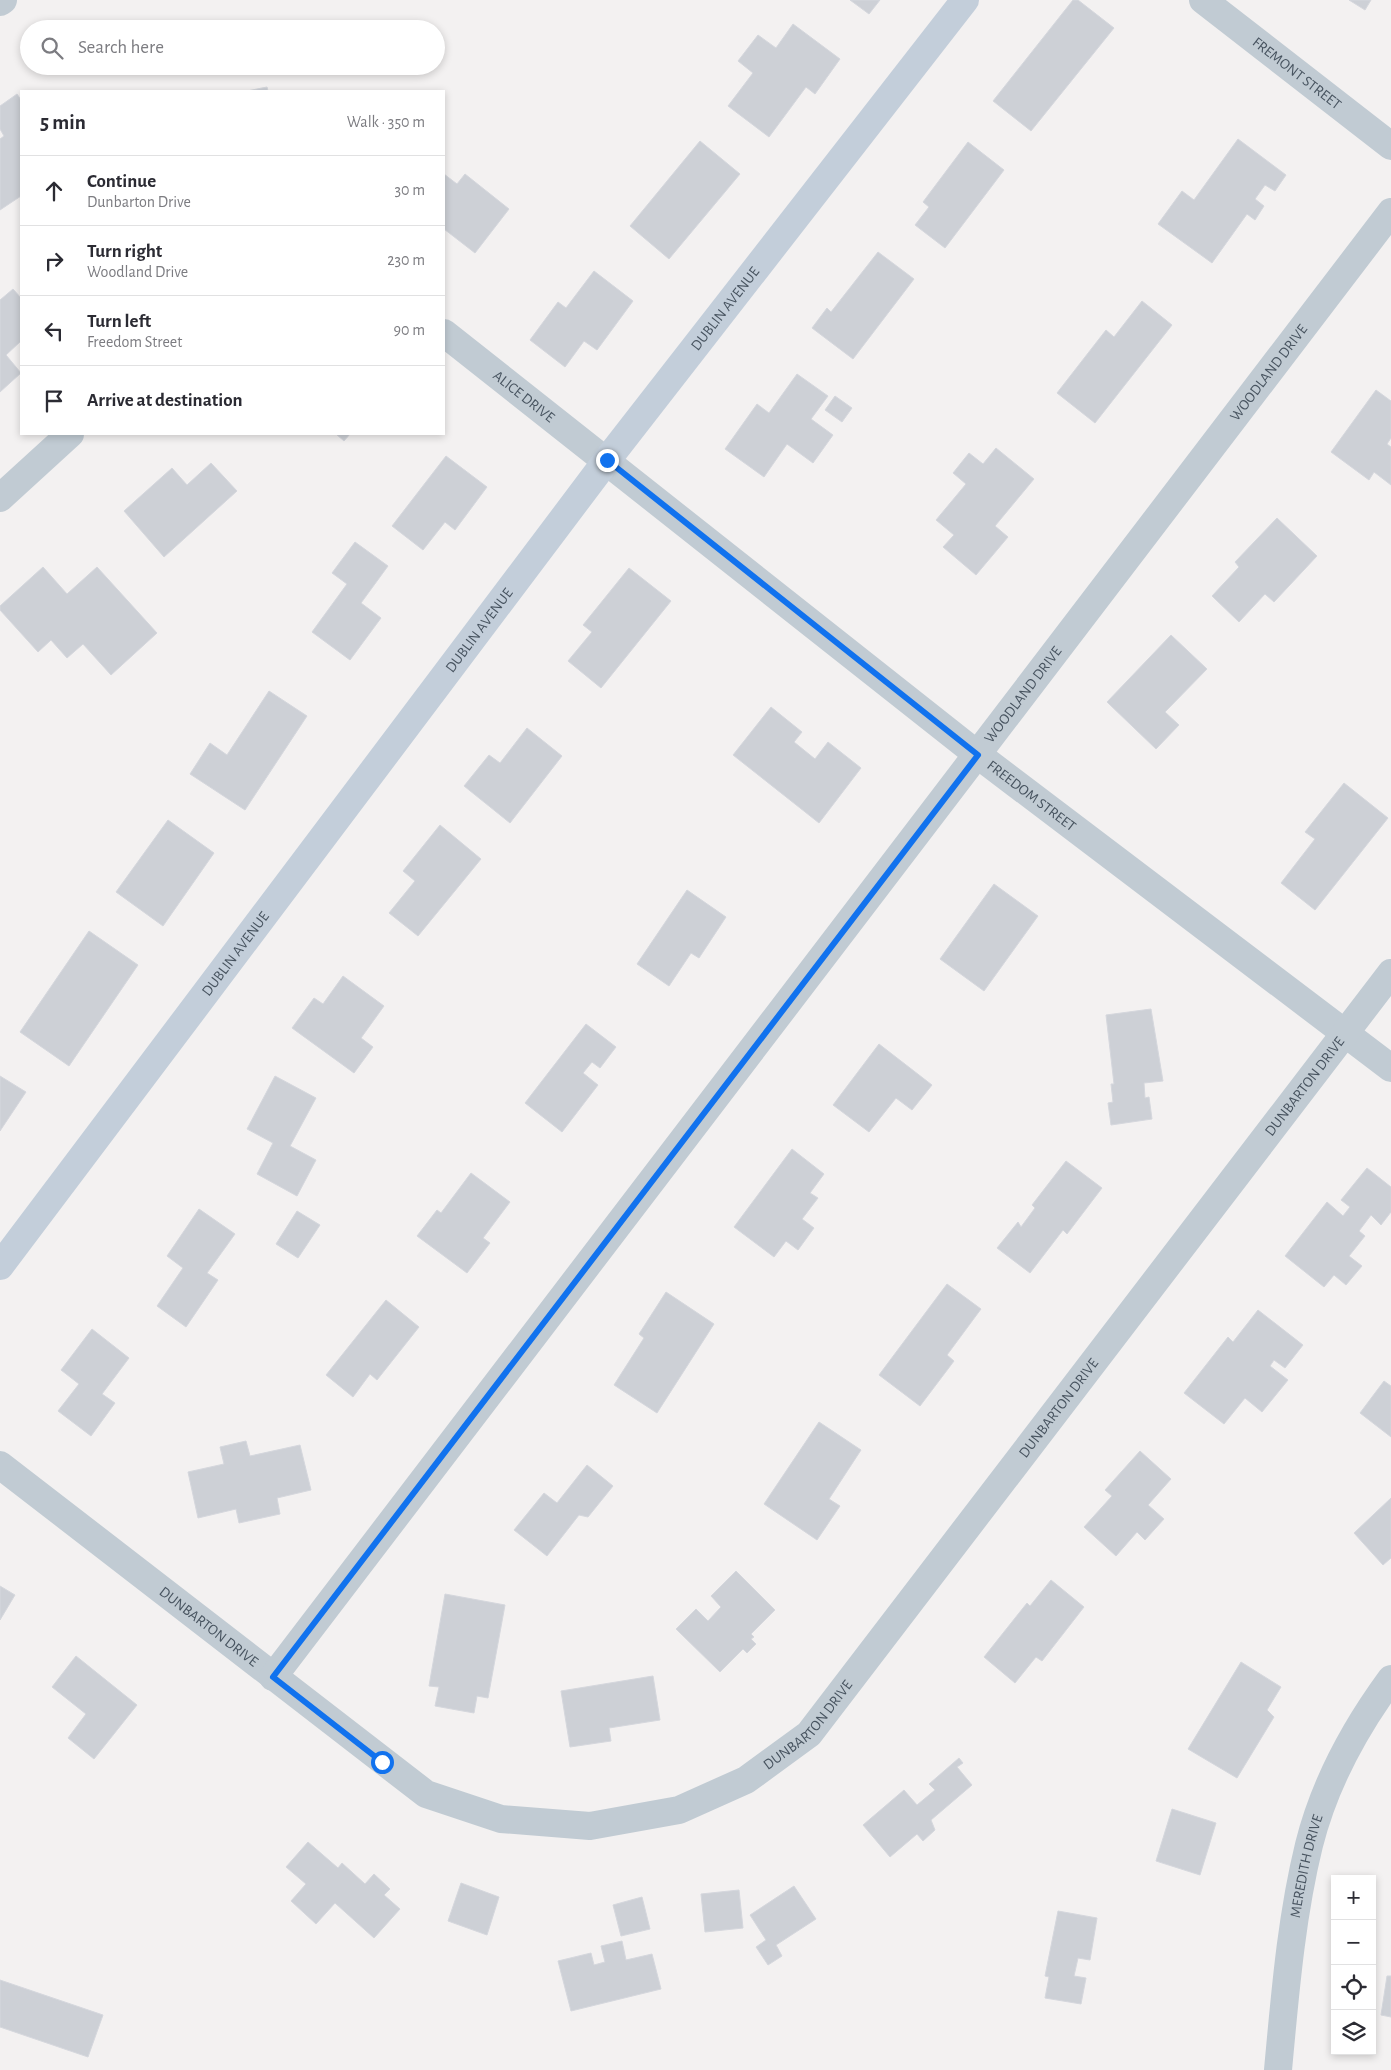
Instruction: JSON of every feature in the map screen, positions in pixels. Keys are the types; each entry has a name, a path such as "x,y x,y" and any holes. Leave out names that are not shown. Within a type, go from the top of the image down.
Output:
{"street":[{"name":"DUBLIN AVENUE","path":"0,1266 607,460 965,0"},
{"name":"FREMONT STREET","path":"1203,0 1391,146"},
{"name":"WOODLAND DRIVE","path":"273,1677 1391,212"},
{"name":"ALICE DRIVE","path":"445,334 607,460"},
{"path":"0,498 69,435"},
{"name":"FREEDOM STREET","path":"607,460 978,755 1391,1068"},
{"name":"DUNBARTON DRIVE","path":"0,1465 426,1794 501,1819 590,1826 679,1810 746,1780 809,1734 1391,973"},
{"name":"MEREDITH DRIVE","path":"1278,2070 1295,1916 1310,1843 1327,1792 1349,1746 1369,1709 1391,1679"}],"building":[{"path":"850,0 880,0 869,14"},
{"path":"1073,0 1078,0 1114,28 1031,131 993,101"},
{"path":"1349,0 1371,0 1365,10"},
{"path":"793,24 840,59 815,94 806,87 769,137 728,106 753,73 738,61 758,35 776,48"},
{"path":"267,87 268,90 252,90"},
{"path":"17,94 20,98 20,197 0,210 0,139 4,136 0,129 0,106"},
{"path":"1238,139 1286,175 1275,191 1265,185 1255,199 1264,206 1255,220 1247,214 1212,263 1158,224 1182,191 1194,200"},
{"path":"700,141 740,174 669,259 630,226"},
{"path":"968,142 1004,170 945,248 915,225 929,207 923,202"},
{"path":"465,174 509,209 475,253 445,230 445,175 457,184"},
{"path":"878,252 914,279 853,359 812,328 827,308 831,312"},
{"path":"594,271 633,301 597,350 584,341 565,367 530,340 558,302 566,308"},
{"path":"13,289 20,297 20,342 6,355 20,374 0,392 0,300"},
{"path":"1142,301 1172,325 1095,423 1057,393 1106,330 1114,337"},
{"path":"797,374 828,396 811,419 833,435 813,463 787,444 764,477 725,449 757,404 769,413"},
{"path":"1376,390 1391,401 1391,438 1387,444 1391,447 1391,485 1374,472 1369,480 1331,452"},
{"path":"835,396 852,408 842,422 825,410"},
{"path":"337,435 349,435 344,441"},
{"path":"996,448 1034,479 995,526 1008,537 976,575 943,547 954,535 936,520 966,484 953,473 969,453 983,464"},
{"path":"446,456 487,487 455,530 445,522 423,550 392,526"},
{"path":"211,463 237,491 164,557 124,511 172,468 187,485"},
{"path":"1277,518 1317,556 1274,602 1265,594 1239,622 1212,596 1239,567 1235,562"},
{"path":"355,542 388,566 361,603 381,618 350,660 312,632 347,584 332,573"},
{"path":"43,567 67,594 97,567 157,633 111,675 83,644 67,658 51,640 38,652 0,610 0,606"},
{"path":"629,568 671,601 601,688 568,661 592,632 583,625"},
{"path":"1171,635 1207,669 1165,712 1179,725 1156,749 1107,702"},
{"path":"269,691 307,716 245,810 190,774 210,743 227,755"},
{"path":"771,707 802,732 794,742 815,759 828,742 861,768 819,823 733,755"},
{"path":"527,728 562,756 510,823 464,786 489,755 500,763"},
{"path":"1344,783 1388,818 1315,910 1281,883 1315,839 1305,832"},
{"path":"168,820 214,853 163,926 116,892"},
{"path":"440,825 481,859 418,936 389,913 415,881 403,871"},
{"path":"994,884 1038,916 984,991 940,959"},
{"path":"687,890 726,917 699,958 691,953 669,986 637,964"},
{"path":"89,931 138,965 69,1066 20,1032"},
{"path":"343,976 384,1006 361,1038 373,1047 354,1073 292,1028 314,998 323,1004"},
{"path":"1151,1009 1163,1081 1144,1083 1145,1098 1149,1097 1152,1119 1111,1125 1108,1103 1113,1102 1111,1084 1114,1084 1106,1015"},
{"path":"586,1024 616,1047 600,1068 592,1062 583,1073 598,1085 562,1132 525,1103"},
{"path":"879,1044 932,1085 912,1110 896,1098 869,1132 833,1105"},
{"path":"0,1076 26,1092 0,1131"},
{"path":"275,1076 316,1098 290,1146 316,1160 297,1196 257,1174 273,1143 247,1129"},
{"path":"792,1149 824,1174 810,1193 818,1198 802,1219 814,1228 798,1250 786,1241 774,1257 734,1227"},
{"path":"1066,1161 1102,1188 1067,1234 1063,1230 1030,1273 997,1248 1018,1222 1021,1227 1035,1208 1032,1205"},
{"path":"1367,1168 1391,1187 1391,1212 1381,1225 1371,1215 1359,1231 1365,1236 1349,1256 1362,1266 1346,1285 1334,1275 1324,1287 1285,1256 1327,1202 1343,1216 1350,1207 1341,1200"},
{"path":"471,1173 510,1202 483,1238 490,1243 467,1273 417,1236 437,1210 441,1213"},
{"path":"199,1209 235,1234 207,1273 218,1280 186,1327 157,1306 183,1268 167,1256"},
{"path":"297,1211 320,1225 298,1258 276,1244"},
{"path":"947,1284 981,1309 947,1355 954,1361 920,1406 879,1375"},
{"path":"666,1292 714,1324 657,1413 614,1385 644,1338 639,1334"},
{"path":"386,1300 419,1327 377,1380 370,1374 353,1397 326,1375"},
{"path":"1258,1310 1303,1345 1285,1368 1274,1360 1270,1366 1288,1380 1262,1412 1245,1398 1224,1424 1184,1393 1228,1337 1233,1342"},
{"path":"92,1329 129,1358 102,1394 115,1403 91,1436 58,1411 79,1384 61,1370"},
{"path":"1384,1381 1391,1386 1391,1437 1360,1413"},
{"path":"819,1422 861,1450 829,1499 840,1506 817,1540 764,1504"},
{"path":"246,1441 250,1456 300,1445 311,1490 277,1498 280,1514 239,1523 236,1509 198,1518 188,1472 224,1464 220,1447"},
{"path":"1140,1451 1171,1479 1148,1505 1164,1519 1145,1540 1137,1532 1116,1556 1084,1527 1112,1496 1105,1490"},
{"path":"587,1465 613,1486 588,1517 579,1515 547,1556 514,1530 544,1493 557,1503"},
{"path":"1391,1498 1391,1558 1383,1565 1354,1533"},
{"path":"736,1571 775,1610 751,1634 754,1637 751,1639 756,1644 747,1653 743,1649 720,1672 676,1629 696,1609 708,1621 721,1607 711,1596"},
{"path":"1051,1580 1084,1607 1042,1661 1036,1657 1015,1683 984,1657 1027,1603 1030,1606"},
{"path":"0,1586 15,1595 0,1620"},
{"path":"445,1594 505,1605 488,1698 477,1696 474,1713 435,1706 439,1687 429,1686"},
{"path":"76,1656 137,1705 94,1759 68,1738 86,1714 52,1687"},
{"path":"1241,1662 1281,1687 1267,1710 1274,1717 1237,1778 1188,1749"},
{"path":"653,1676 660,1720 609,1728 611,1741 570,1747 561,1691"},
{"path":"959,1758 963,1763 957,1767 972,1785 931,1820 935,1830 923,1841 917,1834 890,1857 863,1825 904,1790 917,1805 935,1790 929,1784"},
{"path":"1172,1809 1216,1823 1200,1875 1156,1861"},
{"path":"308,1842 338,1868 342,1863 365,1884 374,1874 390,1889 384,1895 400,1909 374,1938 335,1903 316,1924 291,1901 306,1884 286,1867"},
{"path":"461,1883 499,1897 487,1935 448,1921"},
{"path":"794,1886 816,1919 776,1945 782,1956 768,1965 756,1947 766,1940 750,1915"},
{"path":"739,1890 743,1928 705,1932 701,1894"},
{"path":"642,1897 650,1929 621,1936 613,1905"},
{"path":"1058,1911 1097,1918 1090,1960 1078,1958 1074,1976 1086,1978 1081,2004 1045,1998 1049,1977 1045,1976"},
{"path":"622,1941 626,1960 652,1954 661,1989 571,2011 558,1961 591,1953 594,1965 605,1962 601,1946"},
{"path":"1387,1976 1391,1976 1391,2017 1381,2015"},
{"path":"0,1980 103,2015 88,2057 0,2027"}],"route":[{"path":"382,1762 273,1677 978,755 607,460"}]}
